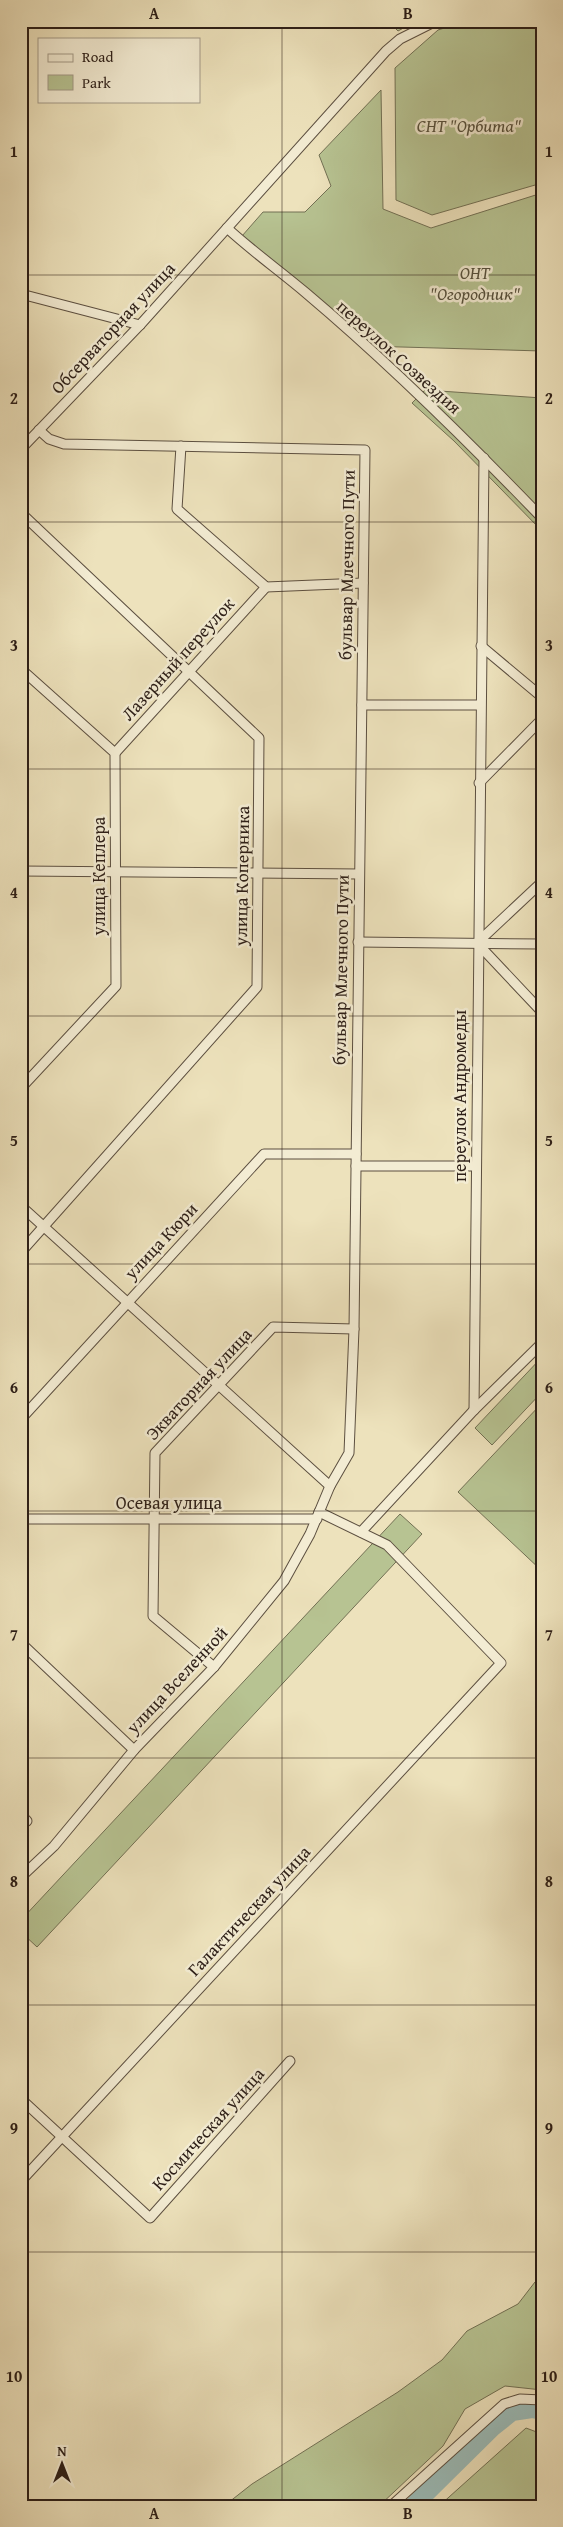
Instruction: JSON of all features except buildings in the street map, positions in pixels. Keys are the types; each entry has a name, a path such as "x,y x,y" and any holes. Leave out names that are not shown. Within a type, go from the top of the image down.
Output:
{"street":[{"name":"Обсерваторная улица","path":"21,449 140,325 386,51 400,39 436,21"},
{"name":"переулок Созвездия","path":"227,228 307,294 484,458 542,518"},
{"path":"21,294 140,325"},
{"path":"39,430 49,439 64,444 181,446 178,509 266,587 363,583"},
{"name":"бульвар Млечного Пути","path":"181,446 364,450 354,1328 349,1453 330,1486"},
{"name":"переулок Андромеды","path":"474,1410 477,943 484,458"},
{"name":"улица Коперника","path":"21,513 259,738 257,987 21,1252"},
{"name":"Лазерный переулок","path":"115,753 266,587"},
{"path":"481,646 542,697"},
{"path":"21,670 115,753"},
{"path":"362,705 480,705"},
{"path":"479,783 542,719"},
{"name":"улица Кеплера","path":"21,1088 116,986 115,753"},
{"path":"21,872 359,874"},
{"path":"477,943 542,882"},
{"path":"358,942 542,944"},
{"path":"477,943 542,1012"},
{"name":"улица Кюри","path":"21,1420 264,1154 356,1154"},
{"path":"356,1166 476,1166"},
{"path":"21,1206 330,1486"},
{"name":"Экваторная улица","path":"214,1667 152,1616 155,1453 274,1327 354,1328"},
{"path":"318,1515 362,1532 474,1410 542,1343"},
{"name":"улица Вселенной","path":"21,1877 54,1846 134,1750 214,1667 284,1581 318,1515 330,1486"},
{"name":"Осевая улица","path":"21,1519 154,1520 318,1515"},
{"name":"Галактическая улица","path":"21,2181 501,1663 408,1569 387,1545 362,1532"},
{"path":"21,1643 134,1750"},
{"name":"Космическая улица","path":"62,2136 150,2218 290,2061"},
{"path":"21,2099 62,2136"},
{"path":"391,2506 504,2404 520,2399 542,2400"}],"green space":[{"path":"388,21 416,21 398,31"},
{"name":"СНТ \"Орбита\"","path":"467,21 542,21 542,183 432,215 396,200 395,68 438,30"},
{"name":"ОНТ \"Огородник\"","path":"381,90 383,209 431,228 542,193 542,351 366,346 242,236 263,212 305,212 331,186 319,155"},
{"path":"425,390 542,398 542,531 454,441 412,403"},
{"path":"542,1357 542,1392 492,1445 475,1428"},
{"path":"542,1403 542,1571 458,1492"},
{"path":"400,1514 422,1534 37,1947 21,1932 21,1920"},
{"path":"535,2282 542,2285 542,2390 505,2386 465,2409 443,2446 379,2506 224,2506 252,2484 398,2392 442,2360 467,2331 518,2304"},
{"path":"526,2428 542,2434 542,2506 439,2506"}],"waterway":[{"path":"413,2506 492,2428 512,2412 532,2409 542,2411"}]}
